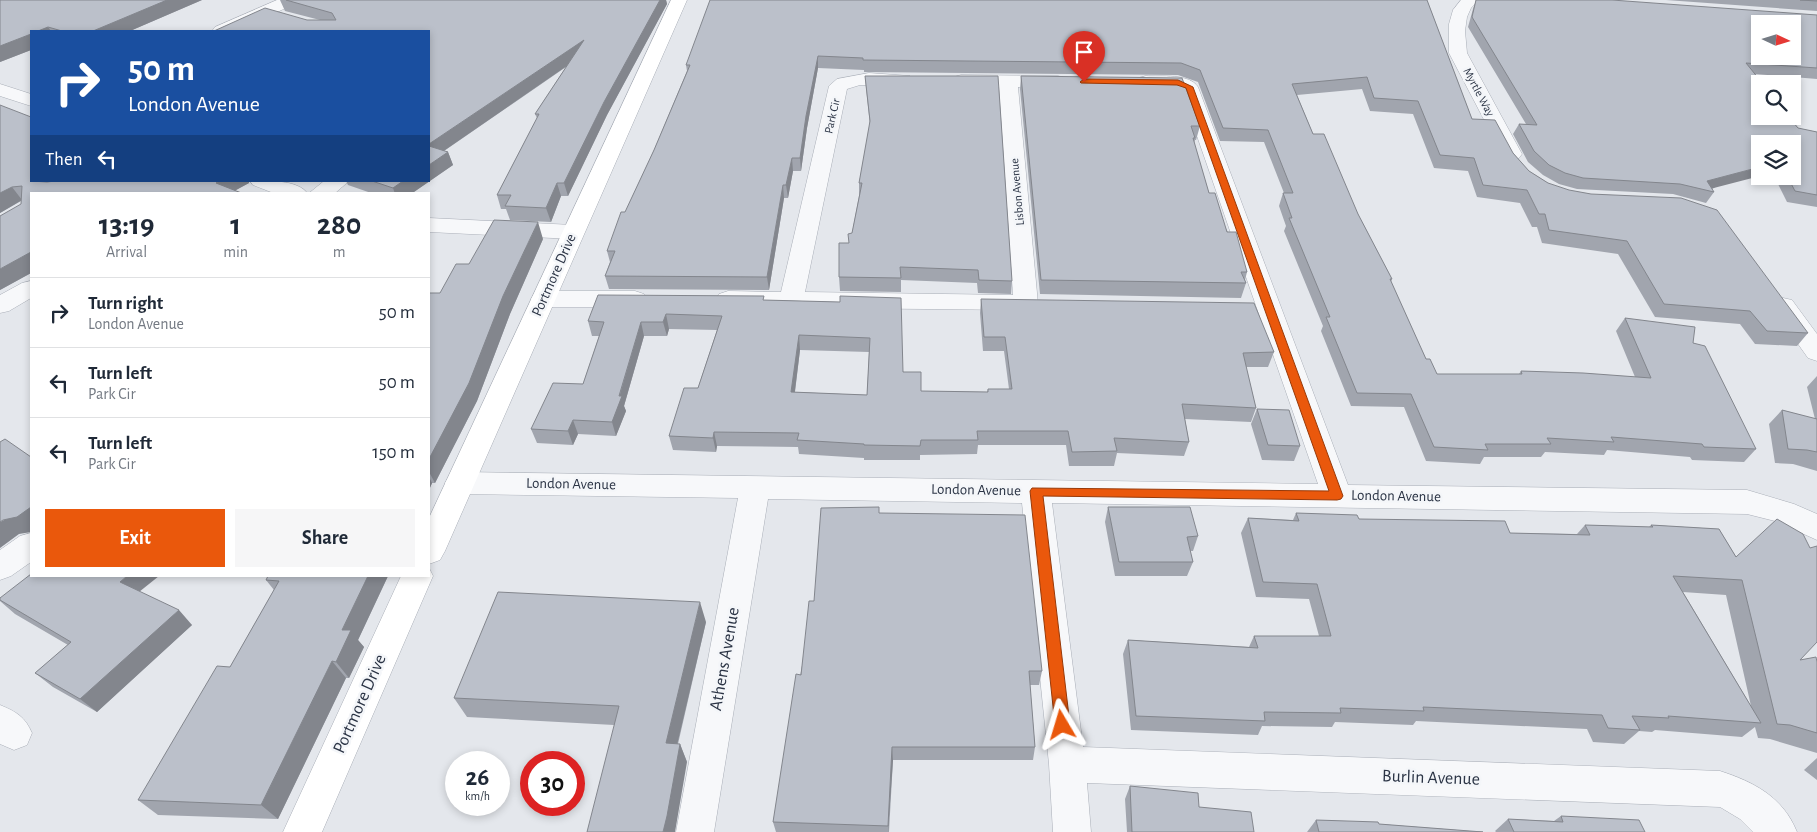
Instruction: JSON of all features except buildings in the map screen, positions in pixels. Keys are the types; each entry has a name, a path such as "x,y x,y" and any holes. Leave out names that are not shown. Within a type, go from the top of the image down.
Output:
{"street":[{"path":"223,30 291,0"},
{"name":"Portmore Drive","path":"430,549 679,0"},
{"name":"Myrtle Way","path":"1471,0 1461,8 1455,35 1458,53 1518,165 1523,170"},
{"path":"264,12 293,20"},
{"name":"Park Cir","path":"791,300 838,86 842,82 851,80 1074,82"},
{"name":"Lisbon Avenue","path":"791,300 1035,304 1008,81"},
{"path":"1131,82 1178,83 1189,87 1259,307 1337,496"},
{"path":"0,90 30,100"},
{"path":"263,182 292,192"},
{"path":"322,192 337,182"},
{"path":"430,225 573,232"},
{"path":"0,306 30,289"},
{"path":"1770,289 1817,352"},
{"path":"543,298 662,299"},
{"path":"702,299 791,300"},
{"name":"London Avenue","path":"460,483 1747,502 1783,512 1817,528"},
{"name":"Athens Avenue","path":"695,832 756,487"},
{"path":"1036,491 1067,764 1072,832"},
{"path":"0,567 30,546"},
{"name":"Portmore Drive","path":"302,832 417,577"},
{"name":"Burlin Avenue","path":"1067,764 1720,789 1743,797 1763,812 1778,832"}],"route":[{"path":"1062,725 1036,491 1337,496 1189,87 1178,83 1084,82"}]}
